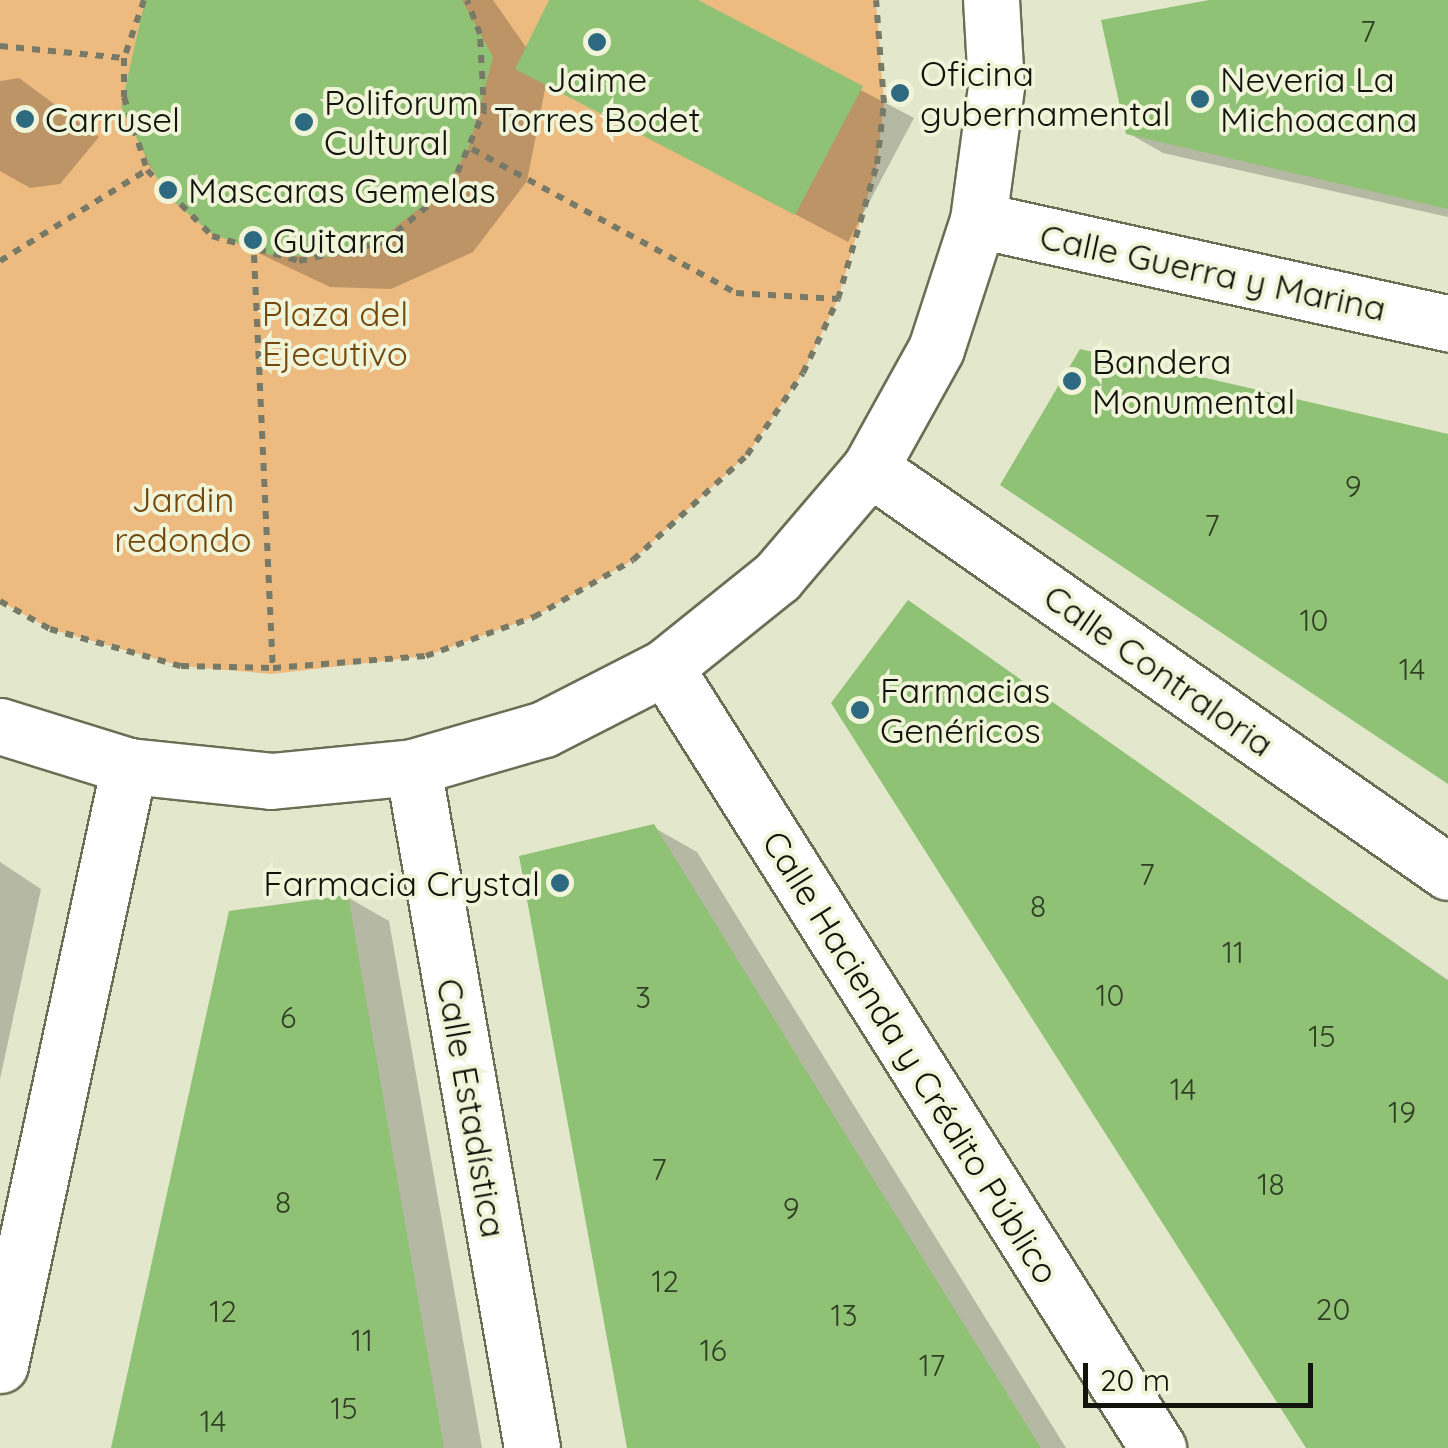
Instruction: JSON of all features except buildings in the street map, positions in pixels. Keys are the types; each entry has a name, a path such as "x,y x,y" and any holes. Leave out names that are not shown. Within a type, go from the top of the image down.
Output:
{"street":[{"path":"0,726 129,766 271,781 412,767 544,728 665,667 777,577 870,468 936,350 978,220 996,86 991,0"},
{"name":"Calle Guerra y Marina","path":"978,220 1448,323"},
{"name":"Calle Contraloria","path":"870,468 1448,872"},
{"name":"Calle Hacienda y Crédito Público","path":"665,667 1158,1448"},
{"path":"0,1364 129,766"},
{"name":"Calle Estadística","path":"412,767 532,1448"}],"path":[{"path":"144,0 124,58 131,135 147,170 175,207 254,255 328,258 384,242 431,208 472,149 486,72 467,0"},
{"path":"0,601 50,629 181,666 274,668 426,656 534,618 633,560 747,455 803,374 838,300 877,164 884,103 876,0"},
{"path":"0,46 124,58"},
{"path":"472,149 736,293 838,300"},
{"path":"0,260 147,170"},
{"path":"254,255 274,668"}],"green space":[{"name":"Plaza del Ejecutivo","path":"0,0 876,0 884,103 877,164 838,299 803,373 747,455 633,560 534,617 426,656 272,674 181,666 50,629 0,601"}],"place":[{"name":"Jaime Torres Bodet","path":"597,42"},
{"name":"Oficina gubernamental","path":"900,93"},
{"name":"Neveria La Michoacana","path":"1200,99"},
{"name":"Carrusel","path":"25,119"},
{"name":"Poliforum Cultural","path":"304,122"},
{"name":"Mascaras Gemelas","path":"168,190"},
{"name":"Guitarra","path":"253,240"},
{"name":"Bandera Monumental","path":"1072,381"},
{"name":"Farmacias Genéricos","path":"860,710"},
{"name":"Farmacia Crystal","path":"560,883"}],"park label":[{"name":"Jardin redondo","path":"183,519"}]}
